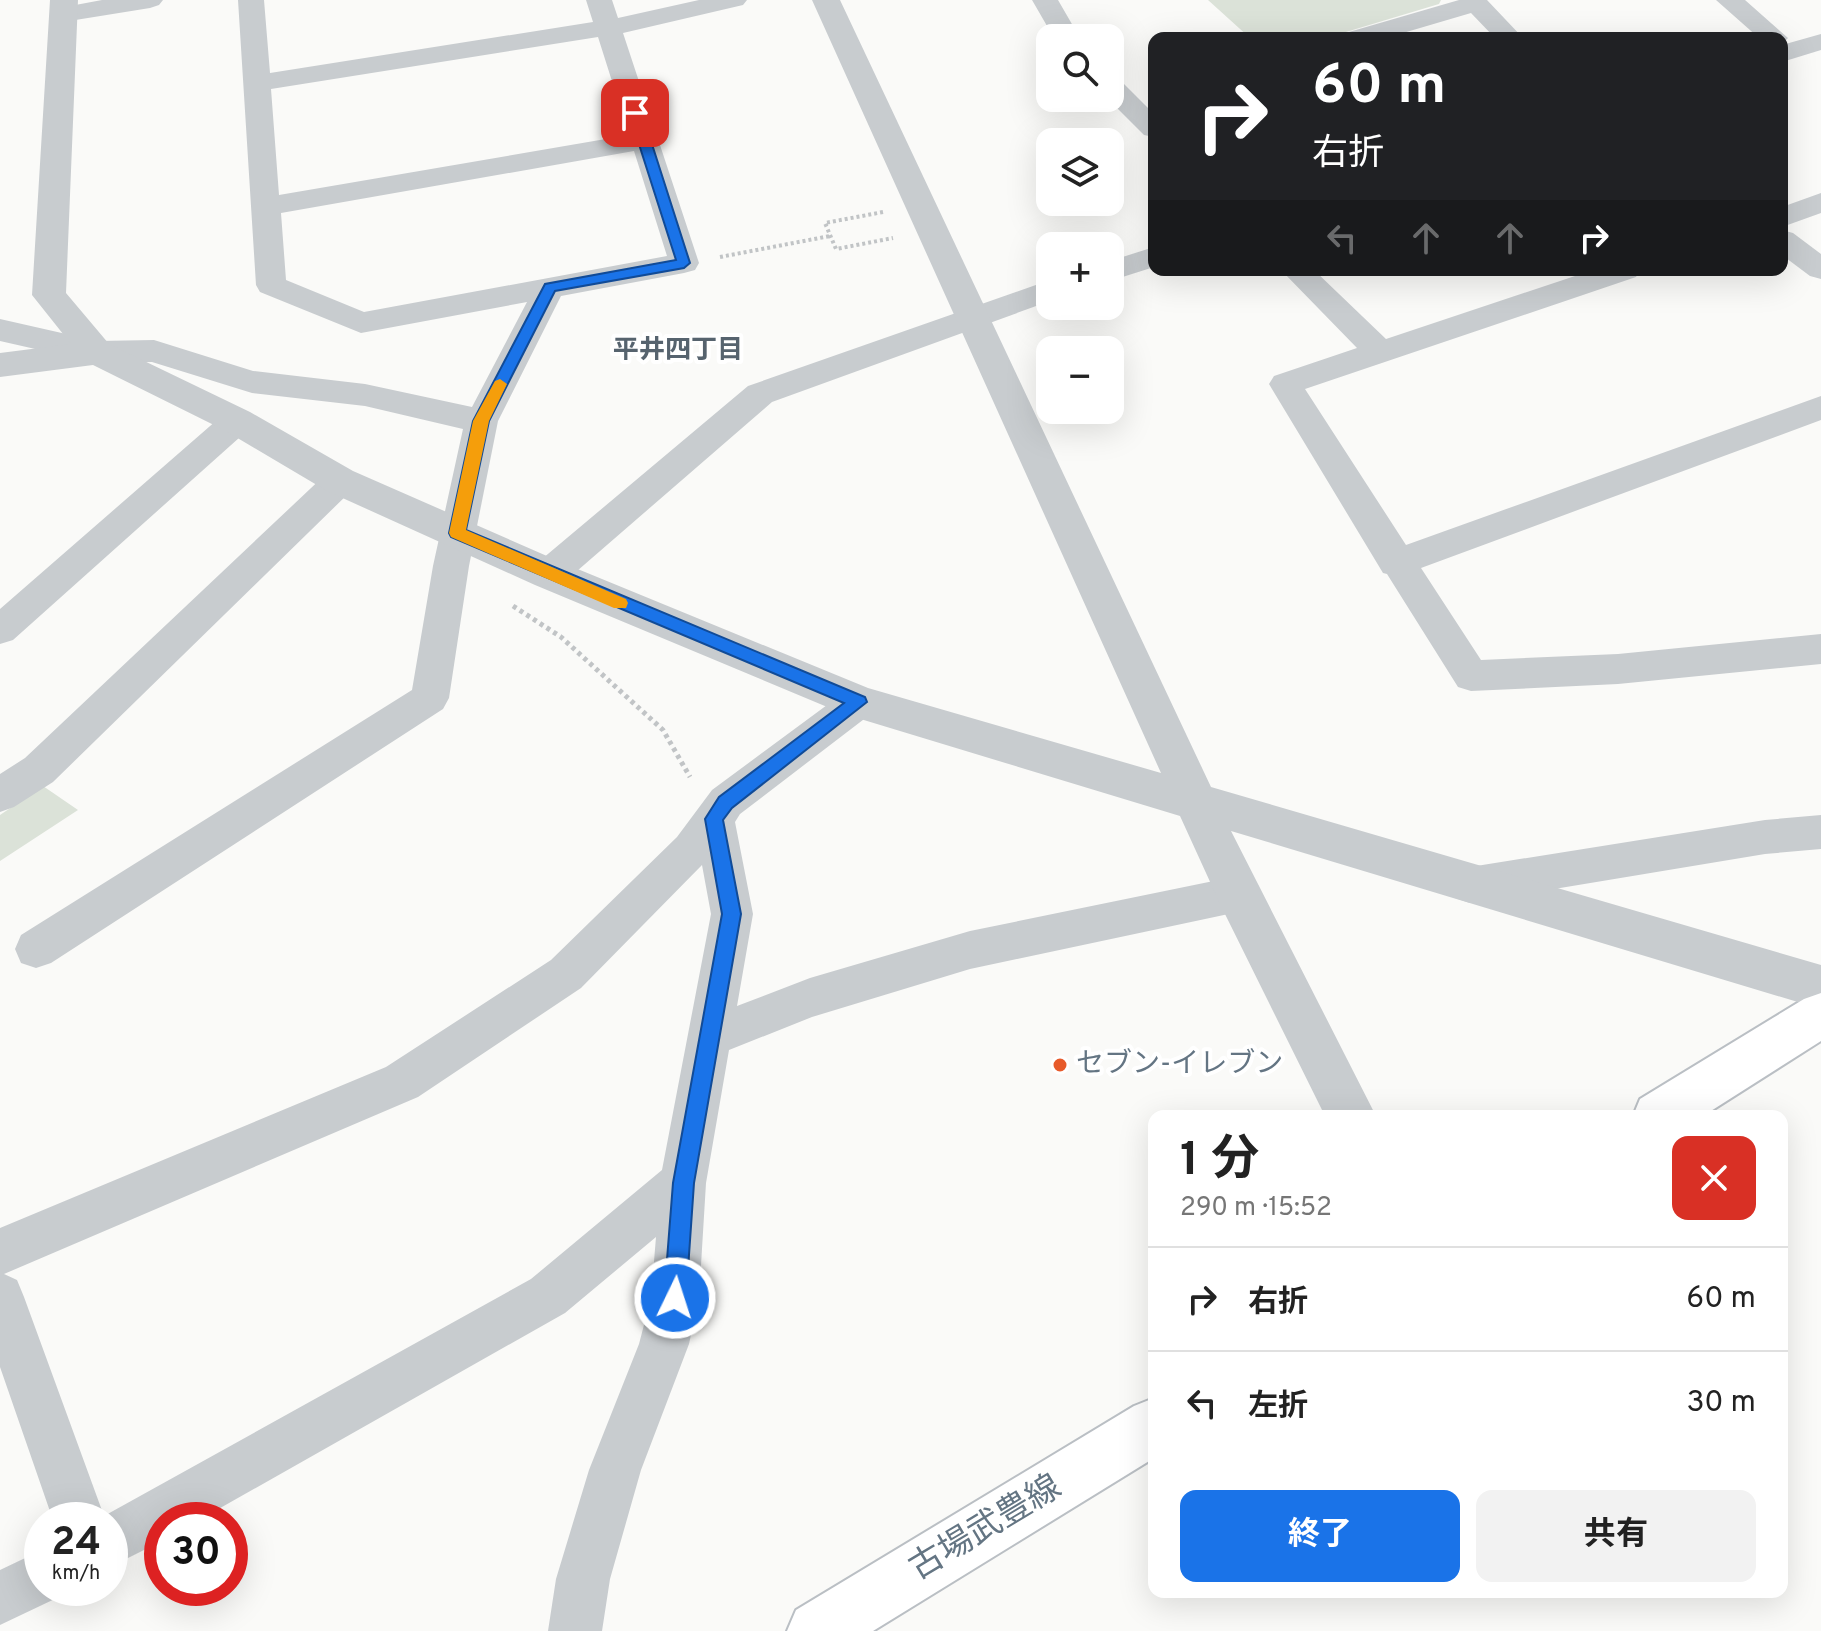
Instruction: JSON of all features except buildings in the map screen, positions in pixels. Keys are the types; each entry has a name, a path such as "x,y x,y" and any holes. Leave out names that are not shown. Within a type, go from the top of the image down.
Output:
{"main road":[{"path":"1668,1110 1821,1015"},
{"name":"古場武豊線","path":"817,1631 1148,1430"}],"street":[{"path":"97,352 49,295 69,5 150,0"},
{"path":"251,0 271,285 361,323 684,263 599,0"},
{"path":"257,83 608,28 734,0"},
{"path":"826,0 1238,894 1348,1110"},
{"path":"1045,0 1059,24"},
{"path":"1729,0 1766,32"},
{"path":"1378,32 1475,2 1504,32"},
{"path":"1788,46 1821,42"},
{"path":"1131,96 1148,120"},
{"path":"267,206 644,141"},
{"path":"1788,216 1821,202"},
{"path":"1788,244 1821,269"},
{"path":"1124,267 1148,259"},
{"path":"1302,276 1378,350"},
{"path":"1606,276 1378,350 1285,384 1396,563 1471,676 1618,669 1821,649"},
{"path":"36,949 430,698 454,550 481,421 550,287"},
{"path":"549,574 760,394 1036,295"},
{"path":"0,330 97,352 237,421 454,550 549,574 859,702 1821,987"},
{"path":"0,365 137,349 154,351 252,382 365,395 481,421"},
{"path":"1396,563 1821,408"},
{"path":"0,630 237,421"},
{"path":"0,795 39,770 340,481"},
{"path":"0,1252 402,1082 566,974 691,849 726,802 859,702"},
{"path":"575,1631 583,1579 615,1470 664,1344 672,1313 683,1183 732,914 714,819"},
{"path":"1470,885 1765,837 1821,832"},
{"path":"708,1038 810,998 970,950 1238,894"},
{"path":"128,1531 548,1296 683,1183"},
{"path":"0,1297 73,1502"},
{"path":"0,1598 24,1586"}],"path":[{"path":"888,211 825,223 836,249 900,237"},
{"path":"684,263 830,236"},
{"path":"454,550 561,637 663,730 714,819"}],"shaded area":[{"path":"1208,0 1441,0 1439,4 1346,32 1243,32"},
{"path":"43,786 78,810 0,861 0,815"}],"slow traffic":[{"path":"500,384 481,421 457,533 620,603"}],"place":[{"name":"セブン-イレブン","path":"1060,1065"}],"district":[{"name":"平井四丁目","path":"678,351"}],"route":[{"path":"635,113 684,263 550,287 481,421 457,533 859,702 726,802 714,819 732,914 683,1183 675,1298"}]}
